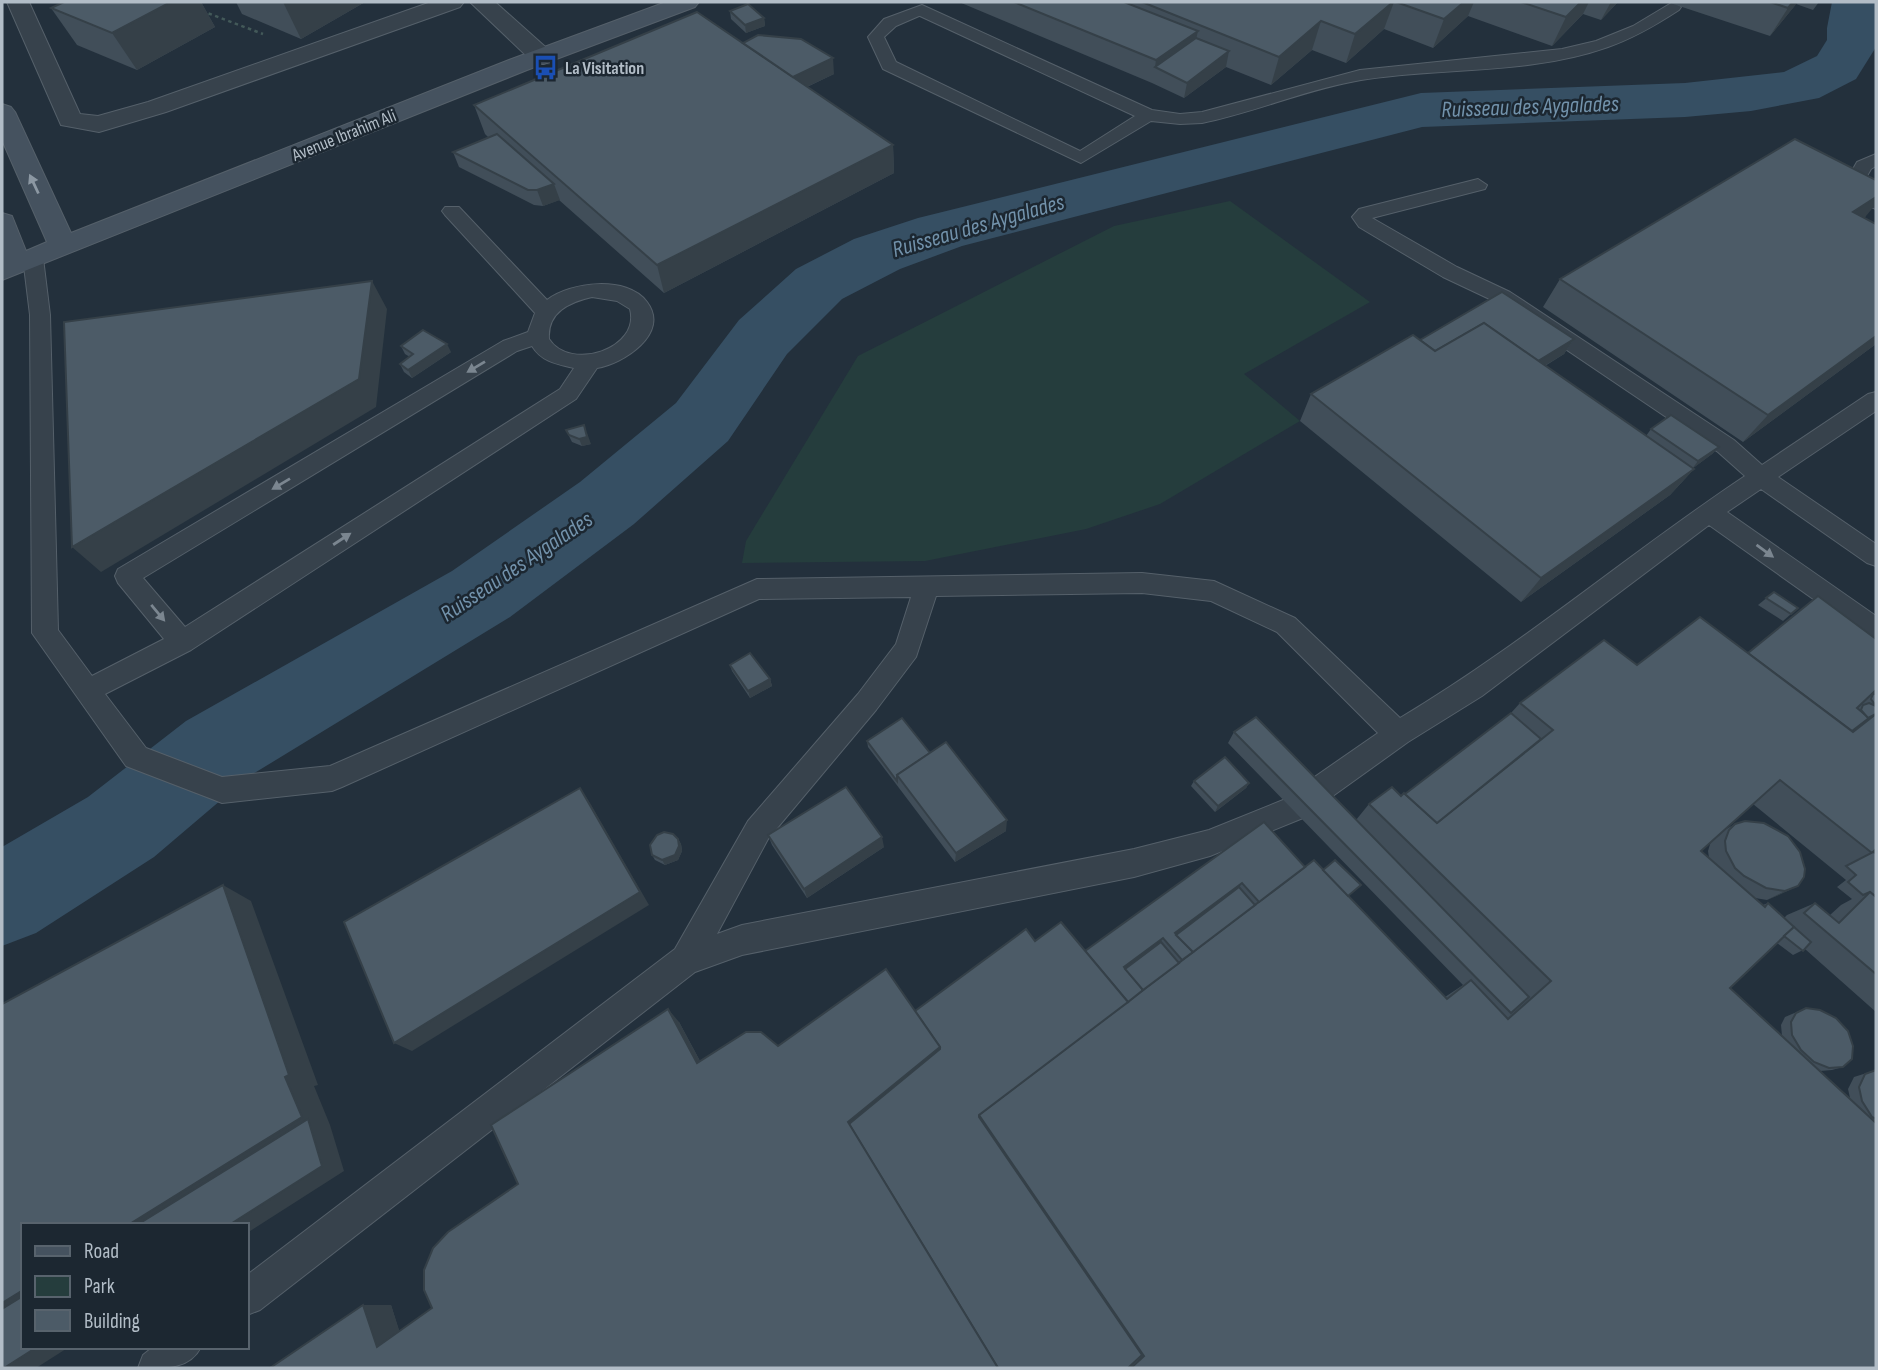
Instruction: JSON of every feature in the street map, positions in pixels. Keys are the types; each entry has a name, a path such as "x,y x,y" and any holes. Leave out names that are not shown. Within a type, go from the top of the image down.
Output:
{"street":[{"path":"18,2 69,120 99,124 158,107 435,4"},
{"path":"482,2 542,57"},
{"name":"Avenue Ibrahim Ali","path":"17,265 687,2"},
{"path":"2,112 63,246"},
{"path":"2,222 17,265"}],"lane":[{"path":"1148,114 1081,158 889,65 876,37 881,28 922,6 1148,114 1185,119 1226,112 1324,82 1364,74 1545,57 1623,35 1659,18 1673,7"},
{"path":"1876,159 1863,166 1858,176 1862,189 1876,202"},
{"path":"1478,185 1366,212 1362,218 1366,223 1450,272 1503,296 1726,446 1761,477 1876,556"},
{"path":"452,211 545,312"},
{"path":"17,265 40,336 45,633 136,757 222,790 332,778 757,589 1142,583 1214,591 1286,625 1398,734"},
{"path":"610,290 637,303 643,314 643,326 638,338 609,357 590,361 568,360 549,353 541,345 537,336 538,324 545,312 558,301 574,294 610,290"},
{"path":"40,336 66,328"},
{"path":"182,642 127,576 510,346 537,336"},
{"path":"87,691 182,642 568,394 590,361"},
{"path":"248,1296 686,960 743,940 1134,863 1210,843 1303,801 1398,734 1473,688 1709,512 1876,400"},
{"path":"1709,512 1876,631"},
{"path":"686,960 758,830 867,702 907,649 927,587"},
{"path":"156,1368 180,1349"}],"path":[{"path":"199,9 276,40 275,65"}],"green space":[{"path":"1230,201 1370,302 1244,374 1300,421 1160,504 1086,529 925,561 742,563 746,541 858,356 1114,226"}],"building":[{"path":"64,2 171,2 112,33 51,8"},
{"path":"1014,2 1124,2 1198,31 1156,60"},
{"path":"1142,2 1393,2 1355,34 1321,21 1279,57"},
{"path":"1396,2 1464,2 1444,19"},
{"path":"1521,2 1581,2 1566,17"},
{"path":"1770,2 1793,2 1788,8"},
{"path":"748,4 764,18 745,25 730,11"},
{"path":"697,12 893,145 657,265 474,105"},
{"path":"758,35 801,39 833,58 793,77 743,43"},
{"path":"1196,38 1229,51 1187,83 1155,67"},
{"path":"497,134 554,184 528,190 453,152"},
{"path":"1795,139 1876,180 1876,197 1853,212 1876,224 1876,336 1768,415 1560,279"},
{"path":"372,281 359,379 72,547 64,322"},
{"path":"1502,292 1574,339 1538,361 1484,323 1435,351 1420,340"},
{"path":"1484,323 1694,469 1541,578 1311,394 1413,335 1435,351"},
{"path":"423,330 447,344 408,370 400,364 413,354 401,346"},
{"path":"1671,415 1719,447 1698,461 1651,429"},
{"path":"584,425 587,437 579,439 569,435 566,430"},
{"path":"1774,592 1798,608 1791,614 1766,598"},
{"path":"1818,596 1876,639 1876,690 1857,708 1869,718 1852,731 1748,653"},
{"path":"1700,617 1853,732 1876,714 1876,849 1872,853 1780,780 1701,851 1765,907 1768,903 1794,927 1730,988 1876,1123 1876,1368 1131,1368 1144,1356 979,1115 1314,860 1447,999 1471,980 1508,1019 1551,981 1369,804 1392,787 1401,796 1404,793 1437,823 1553,730 1520,703 1604,640 1637,665"},
{"path":"750,653 770,679 748,691 730,665"},
{"path":"1873,694 1876,694 1876,706 1871,699"},
{"path":"1869,703 1876,706 1876,714 1868,718 1861,710 1863,705"},
{"path":"1511,713 1541,739 1437,823 1405,794"},
{"path":"1256,717 1529,997 1511,1013 1234,732"},
{"path":"902,718 930,753 897,775 897,781 867,741"},
{"path":"946,742 1007,820 956,853 897,775"},
{"path":"1225,757 1249,783 1218,806 1194,781"},
{"path":"846,787 882,837 804,889 768,835"},
{"path":"580,788 640,892 394,1043 344,922"},
{"path":"1745,821 1764,823 1788,836 1800,852 1805,869 1804,877 1798,886 1785,891 1766,888 1735,868 1726,851 1725,841 1729,830 1735,824"},
{"path":"1264,822 1305,867 1259,902 1242,883 1175,933 1193,952 1182,960 1163,938 1124,967 1143,990 1128,1002 1085,951"},
{"path":"664,832 673,834 678,839 679,846 675,855 662,860 652,855 650,845 657,835"},
{"path":"1873,852 1876,853 1876,897 1870,892 1863,895 1848,882 1856,875 1846,866"},
{"path":"1335,860 1361,885 1348,896 1323,870"},
{"path":"223,885 289,1075 285,1077 302,1117 131,1223 21,1223 21,1291 2,1303 2,1004"},
{"path":"1239,887 1255,905 1193,952 1176,935"},
{"path":"1870,892 1876,897 1876,974 1804,913 1815,903 1839,923"},
{"path":"1061,922 1128,1002 979,1117 1142,1355 1128,1368 998,1368 849,1124 940,1049 915,1011 1026,929 1035,941"},
{"path":"1794,927 1811,942 1803,951 1784,936"},
{"path":"1161,942 1179,963 1143,990 1125,969"},
{"path":"886,969 940,1047 848,1122 998,1368 270,1368 363,1305 377,1347 432,1308 424,1290 424,1270 433,1248 448,1232 518,1184 491,1125 668,1009 697,1063 746,1032 761,1032 778,1046"},
{"path":"1806,1008 1820,1010 1836,1018 1848,1031 1853,1046 1852,1059 1843,1067 1829,1068 1814,1062 1801,1050 1792,1035 1791,1022 1796,1013"},
{"path":"1876,1070 1876,1119 1862,1101 1859,1087 1865,1074"},
{"path":"308,1119 322,1166 232,1223 140,1223"},
{"path":"21,1297 21,1349 34,1349 4,1368 2,1368 2,1309"}],"waterway":[{"name":"Ruisseau des Aygalades","path":"2,900 121,827 217,749 481,594 607,503 702,422 763,337 819,284 877,254 940,232 1421,110 1685,100 1799,86 1837,67 1854,40 1853,28 1858,2"}],"place":[{"name":"La Visitation","path":"545,68"}]}
